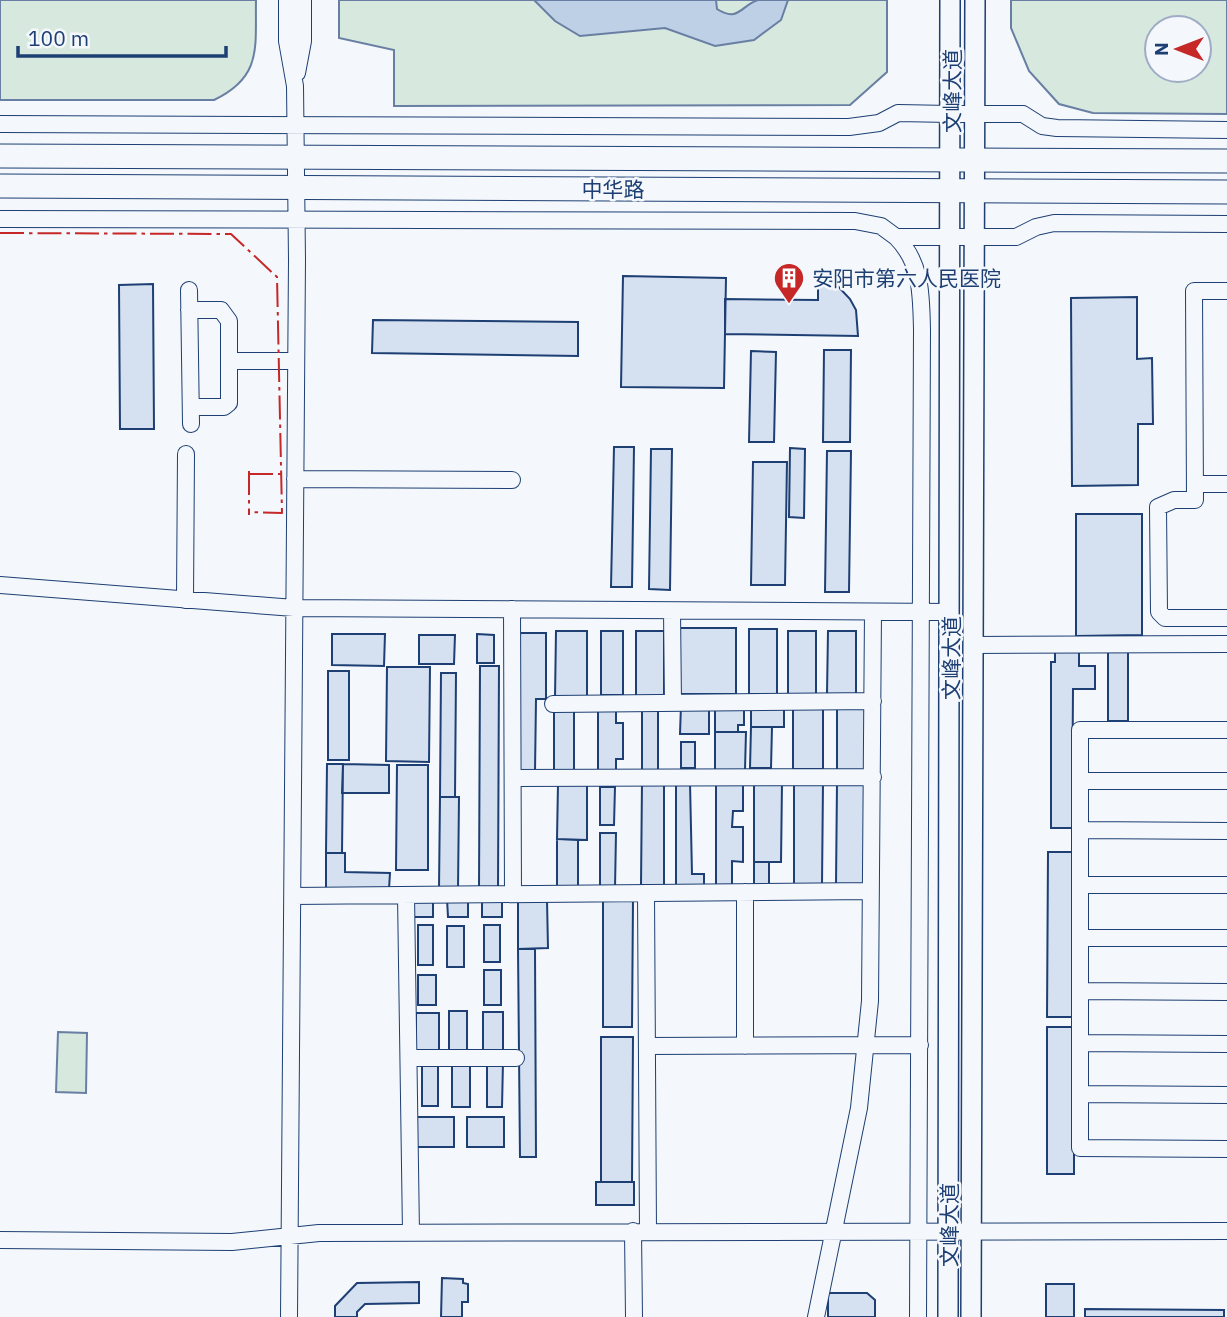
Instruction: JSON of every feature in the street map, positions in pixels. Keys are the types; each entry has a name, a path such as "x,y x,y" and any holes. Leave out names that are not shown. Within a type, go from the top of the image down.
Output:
{"highway":[{"name":"中华路","path":"0,156 1227,161"},
{"name":"中华路","path":"0,186 1227,192"}],"main road":[{"name":"文峰大道","path":"948,1317 950,0"},
{"name":"文峰大道","path":"971,1317 975,0"}],"street":[{"path":"287,0 287,41 295,86"},
{"path":"289,1317 297,219 295,86 303,41 303,0"},
{"path":"0,124 849,127 879,123 898,113 1023,114 1042,126 1057,128 1227,130"},
{"path":"0,219 855,221 881,226 908,249 916,265 921,291 918,1317"},
{"path":"896,237 1016,237 1036,227 1054,223 1227,224"},
{"path":"189,290 191,424"},
{"path":"1227,291 1194,291 1195,500 1174,500 1158,507 1159,612 1165,618 1227,618"},
{"path":"189,310 225,313 229,321 230,361 229,403 224,407 191,407"},
{"path":"230,361 296,362"},
{"path":"185,600 186,454"},
{"path":"295,479 512,480"},
{"path":"1195,484 1227,484"},
{"path":"0,585 295,608 949,612"},
{"path":"512,610 513,894"},
{"path":"672,611 673,703"},
{"path":"816,1317 859,1108 867,1045 873,777 873,612"},
{"path":"973,645 1227,645"},
{"path":"553,704 873,701"},
{"path":"1227,730 1080,730 1080,1148 1227,1149"},
{"path":"513,778 873,777"},
{"path":"1080,781 1227,781"},
{"path":"1080,830 1227,831"},
{"path":"1080,885 1227,885"},
{"path":"293,896 871,891"},
{"path":"745,892 745,1046"},
{"path":"634,1317 647,1046 646,893"},
{"path":"407,895 411,1233"},
{"path":"1080,938 1227,938"},
{"path":"1080,991 1227,992"},
{"path":"1080,1043 1227,1044"},
{"path":"647,1046 920,1045"},
{"path":"409,1058 516,1058"},
{"path":"1080,1094 1227,1095"},
{"path":"0,1240 232,1242 290,1236 640,1231 1227,1231"}],"shaded area":[{"path":"0,0 256,0 253,59 241,81 214,100 0,100"},
{"path":"339,0 887,0 887,72 850,105 394,106 394,50 339,38"},
{"path":"1011,0 1227,0 1227,114 1093,113 1059,104 1029,71 1011,28"},
{"path":"58,1032 87,1033 86,1093 56,1092"}],"water":[{"path":"534,0 716,0 717,9 735,14 758,0 788,0 781,20 754,40 715,46 665,28 580,36 555,21"}],"building":[{"path":"623,276 726,278 724,388 621,387"},
{"name":"安阳市第六人民医院","path":"818,280 833,281 850,299 856,310 858,336 725,334 725,299 818,300"},
{"path":"153,284 154,429 120,429 119,285"},
{"path":"1137,297 1137,359 1152,358 1153,424 1138,424 1138,485 1072,486 1071,298"},
{"path":"373,320 578,322 578,356 372,353"},
{"path":"824,350 851,350 850,442 823,442"},
{"path":"751,351 776,352 774,442 749,442"},
{"path":"614,447 634,447 632,587 611,587"},
{"path":"790,448 805,449 804,518 789,517"},
{"path":"651,449 672,449 670,590 649,589"},
{"path":"827,451 851,451 849,592 825,592"},
{"path":"753,462 787,462 785,585 751,585"},
{"path":"1076,514 1142,514 1142,635 1076,636"},
{"path":"680,628 736,628 736,694 680,694"},
{"path":"749,629 777,629 777,694 749,694"},
{"path":"556,631 587,631 587,698 555,698"},
{"path":"601,631 623,631 623,695 601,695"},
{"path":"636,631 664,631 664,697 636,697"},
{"path":"788,631 816,631 816,695 788,695"},
{"path":"828,631 856,631 856,694 827,694"},
{"path":"520,633 546,633 546,699 536,699 535,772 519,772"},
{"path":"332,634 385,634 384,666 332,665"},
{"path":"477,634 494,635 494,663 477,663"},
{"path":"419,635 455,635 454,664 419,664"},
{"path":"1108,649 1128,649 1128,721 1108,721"},
{"path":"1055,650 1079,650 1079,666 1095,666 1095,689 1073,689 1072,828 1051,828 1051,662 1055,662"},
{"path":"480,666 499,666 498,890 479,890"},
{"path":"387,667 430,667 429,762 386,761"},
{"path":"328,671 349,671 349,760 328,760"},
{"path":"441,673 456,673 455,797 440,797"},
{"path":"681,705 709,705 709,734 680,734"},
{"path":"715,705 744,706 744,725 738,725 738,732 715,732"},
{"path":"751,705 784,705 784,727 751,727"},
{"path":"793,707 823,707 823,769 793,769"},
{"path":"642,708 658,708 658,773 642,773"},
{"path":"837,708 866,708 866,770 837,770"},
{"path":"554,710 574,710 574,773 554,773"},
{"path":"598,711 616,711 616,723 623,723 623,759 616,759 616,773 598,773"},
{"path":"751,727 772,727 771,768 750,768"},
{"path":"715,732 746,732 745,770 715,770"},
{"path":"681,742 695,742 695,768 681,768"},
{"path":"327,764 343,764 342,853 326,853"},
{"path":"343,764 389,765 389,793 342,793"},
{"path":"397,765 428,765 428,870 396,870"},
{"path":"642,782 664,783 664,885 641,885"},
{"path":"676,783 690,783 692,874 704,874 704,885 676,885"},
{"path":"716,783 743,783 743,811 733,811 732,827 743,827 743,862 732,861 732,885 716,885"},
{"path":"754,783 782,783 781,862 754,862"},
{"path":"794,783 823,783 822,885 794,885"},
{"path":"837,783 868,783 867,885 836,885"},
{"path":"558,784 587,784 587,840 557,839"},
{"path":"600,787 615,787 614,825 600,825"},
{"path":"440,797 459,797 458,889 439,889"},
{"path":"600,833 616,833 615,889 600,889"},
{"path":"557,839 578,840 578,891 557,891"},
{"path":"1048,852 1075,852 1074,1017 1047,1017"},
{"path":"326,853 345,853 345,872 390,873 389,889 326,889"},
{"path":"754,862 769,862 769,885 754,885"},
{"path":"413,899 433,899 433,917 413,917"},
{"path":"447,899 468,899 468,917 448,917"},
{"path":"482,899 502,899 502,917 482,917"},
{"path":"603,899 633,899 632,1027 603,1027"},
{"path":"518,900 547,900 548,948 518,949"},
{"path":"418,925 433,925 433,965 418,965"},
{"path":"484,925 500,925 500,962 484,962"},
{"path":"447,926 464,926 464,967 447,967"},
{"path":"518,949 535,949 536,1157 520,1157"},
{"path":"484,970 501,970 501,1005 484,1005"},
{"path":"418,975 436,975 436,1005 418,1005"},
{"path":"449,1011 467,1011 467,1051 449,1051"},
{"path":"483,1012 503,1012 503,1050 483,1050"},
{"path":"416,1013 439,1013 439,1051 416,1051"},
{"path":"1047,1027 1074,1027 1074,1174 1047,1174"},
{"path":"601,1037 633,1037 632,1182 601,1182"},
{"path":"422,1061 438,1061 438,1106 422,1106"},
{"path":"452,1062 470,1062 470,1107 452,1107"},
{"path":"487,1062 503,1062 502,1107 487,1107"},
{"path":"416,1117 454,1117 454,1147 416,1147"},
{"path":"467,1117 504,1117 504,1147 467,1147"},
{"path":"596,1182 634,1182 634,1205 596,1205"},
{"path":"442,1278 463,1279 463,1283 468,1284 468,1302 462,1302 462,1317 441,1317"},
{"path":"419,1282 419,1303 365,1304 357,1312 357,1317 335,1317 335,1306 357,1283"},
{"path":"1046,1284 1074,1284 1074,1317 1046,1317"},
{"path":"828,1293 867,1293 875,1300 875,1317 828,1317"},
{"path":"1085,1309 1224,1310 1224,1317 1085,1317"}],"power":[{"path":"0,233 231,234 277,277 282,513 249,512"},
{"path":"249,471 249,515"},
{"path":"249,474 282,474"}],"place":[{"name":"安阳市第六人民医院","path":"789,305"}]}
